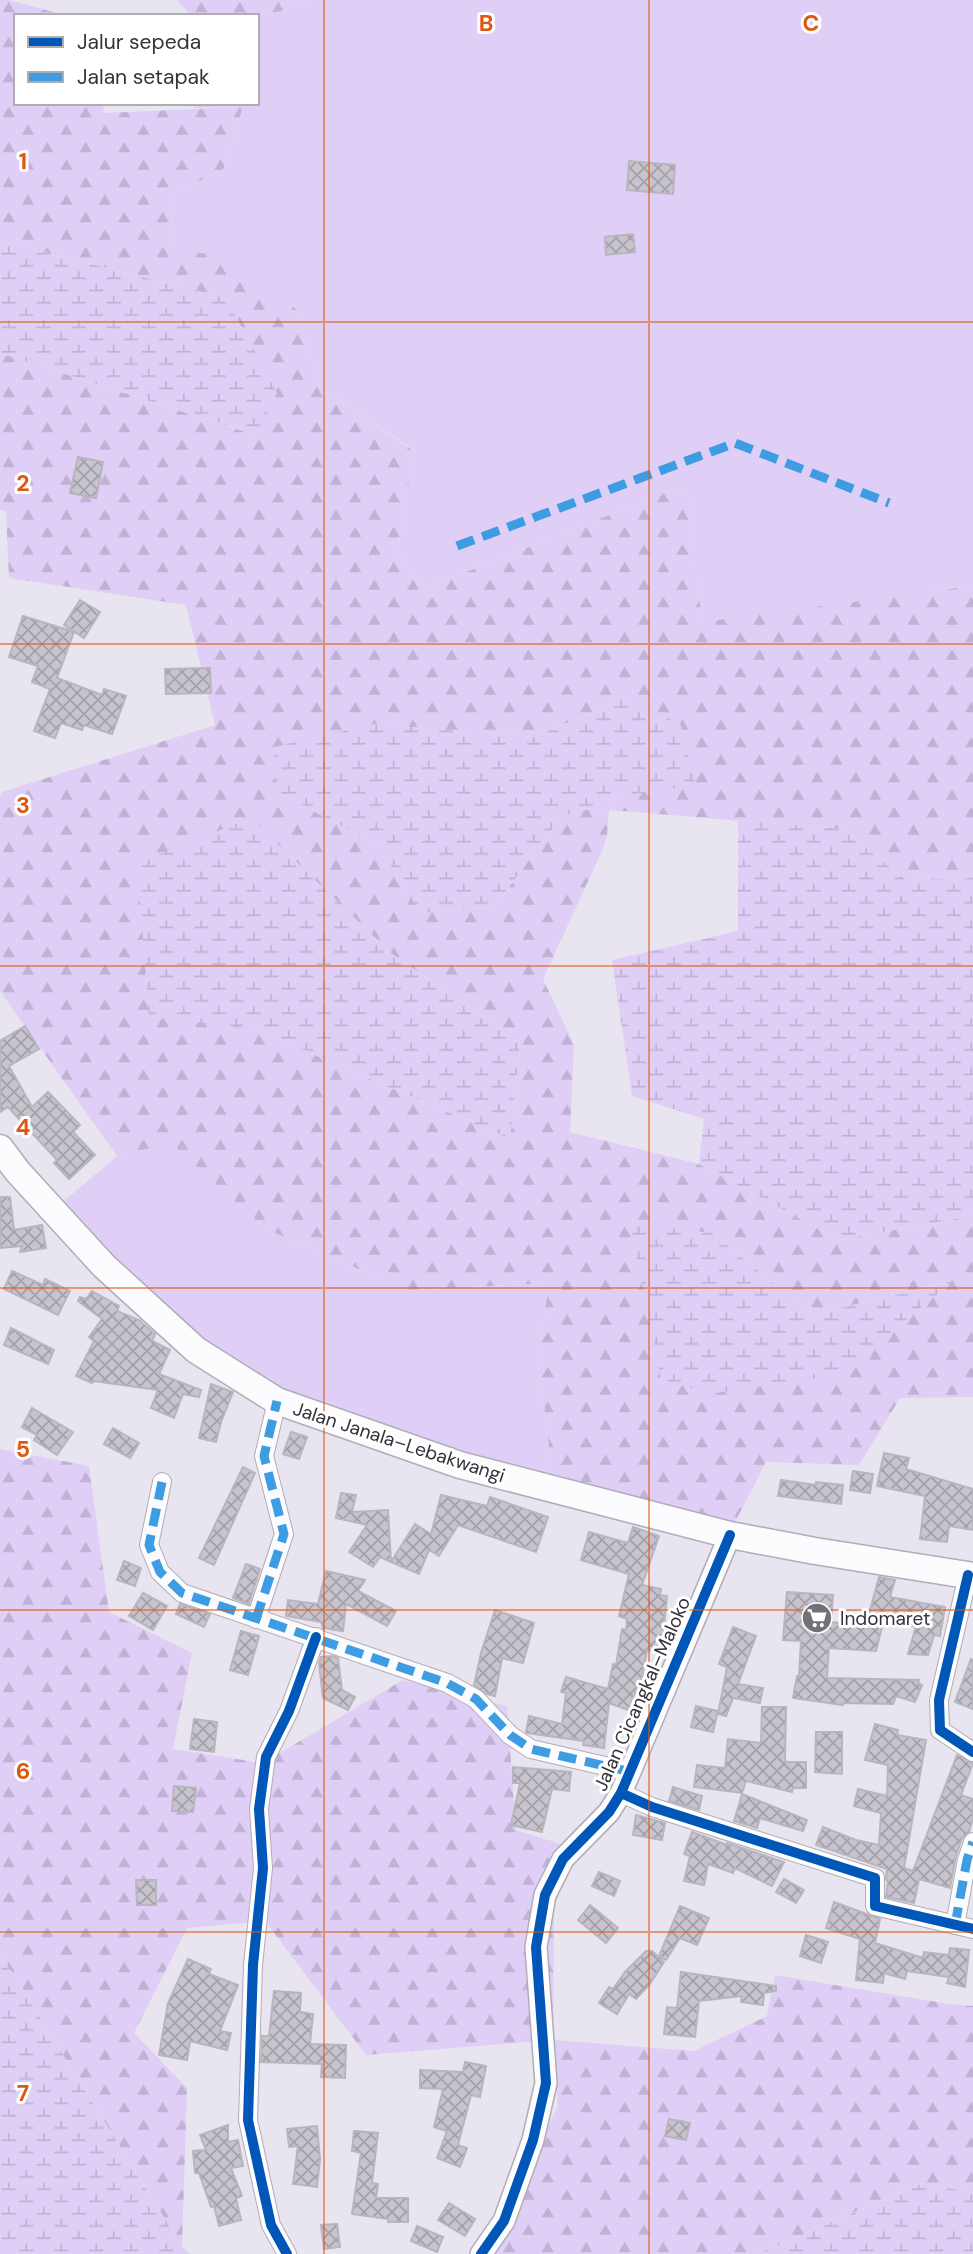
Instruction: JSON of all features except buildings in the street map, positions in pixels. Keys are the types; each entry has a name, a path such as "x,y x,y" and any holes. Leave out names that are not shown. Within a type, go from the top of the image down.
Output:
{"main road":[{"name":"Jalan Janala–Lebakwangi","path":"0,1148 9,1175 195,1350 277,1401 460,1465 730,1535 971,1575"}],"street":[{"path":"256,1619 284,1534 264,1456 277,1401"},
{"path":"162,1482 149,1545 160,1572 182,1593 447,1683 477,1699 510,1735 531,1749 631,1772"},
{"name":"Jalan Cicangkal–Maloko","path":"481,2254 508,2210 534,2140 546,2083 536,1947 545,1895 563,1859 609,1812 621,1793 730,1535"},
{"path":"971,1575 939,1700 940,1730 973,1752"},
{"path":"287,2254 271,2225 248,2120 253,1965 263,1868 259,1809 266,1757 289,1711 316,1637"},
{"path":"621,1793 652,1807 875,1878 874,1906 973,1929"},
{"path":"955,1925 973,1842"}],"green space":[{"path":"0,0 61,14 14,14 14,105 104,105 103,113 243,107 223,170 176,192 168,248 226,257 296,309 319,387 414,451 397,552 426,588 687,484 702,622 973,586 973,878 906,880 842,829 609,810 607,836 602,851 543,979 574,1045 570,1132 699,1164 839,1240 954,1219 973,1213 973,1397 900,1398 859,1465 766,1462 730,1532 553,1478 538,1357 549,1283 407,1290 266,1229 171,1143 117,1156 0,991 2,792 215,725 186,605 9,578 6,511 0,510 0,353 255,435 226,298 0,241","holes":["631,695 696,784 627,795 612,801 608,809 580,810 561,817 494,907 421,913 378,846 276,791 374,724 535,737","250,818 392,954 520,1043 510,1139 252,1028","712,1233 812,1315 951,1281 661,1378"]},
{"path":"177,0 313,0 259,18 259,14 189,14"},
{"path":"313,0 973,0 973,586 702,623 687,484 426,588 397,552 414,450 319,387 296,309 168,249 176,192 223,170 243,107 194,108 195,105 259,105 259,18"},
{"path":"0,241 226,298 277,393 256,435 0,353"},
{"path":"631,695 681,726 696,785 627,795 612,801 609,809 580,810 561,817 494,907 421,913 378,846 276,791 274,747 374,724 535,737"},
{"path":"251,818 392,954 520,1043 510,1139 252,1028 149,1017 137,863"},
{"path":"738,820 842,829 906,880 973,878 973,1213 954,1219 839,1240 699,1164 704,1119 632,1096 612,960 738,931"},
{"path":"171,1142 266,1229 407,1290 549,1283 538,1357 553,1478 276,1394 155,1307 57,1207 117,1156"},
{"path":"630,1223 712,1233 812,1315 953,1281 839,1375 710,1394 661,1379"},
{"path":"0,1449 89,1466 109,1612 192,1653 173,1749 263,1763 403,1680 507,1706 516,1830 580,1850 554,1906 553,2040 366,2055 265,1921 187,1928 134,2033 187,2088 182,2247 0,1953"},
{"path":"0,1953 182,2247 191,2254 0,2254"},
{"path":"775,1975 973,2006 973,2193 922,2183 757,2254 488,2254 558,2106 553,2040 694,2051 767,2016"},
{"path":"923,2183 973,2193 973,2254 757,2254"}],"marked path":[{"path":"457,546 735,443 889,503"},
{"path":"256,1619 284,1534 264,1456 277,1401"},
{"path":"162,1482 149,1545 160,1572 182,1593 447,1683 476,1699 510,1735 531,1749 631,1772"},
{"path":"955,1925 973,1842"}],"cycle path":[{"path":"481,2254 504,2221 533,2140 546,2083 536,1947 545,1895 563,1859 609,1812 621,1793 730,1535"},
{"path":"968,1575 939,1700 940,1730 973,1752"},
{"path":"287,2254 271,2225 248,2120 253,1965 263,1868 259,1809 266,1757 289,1711 316,1637"},
{"path":"621,1793 652,1807 875,1878 875,1906 973,1929"}],"place":[{"name":"Indomaret","path":"817,1618"}]}
